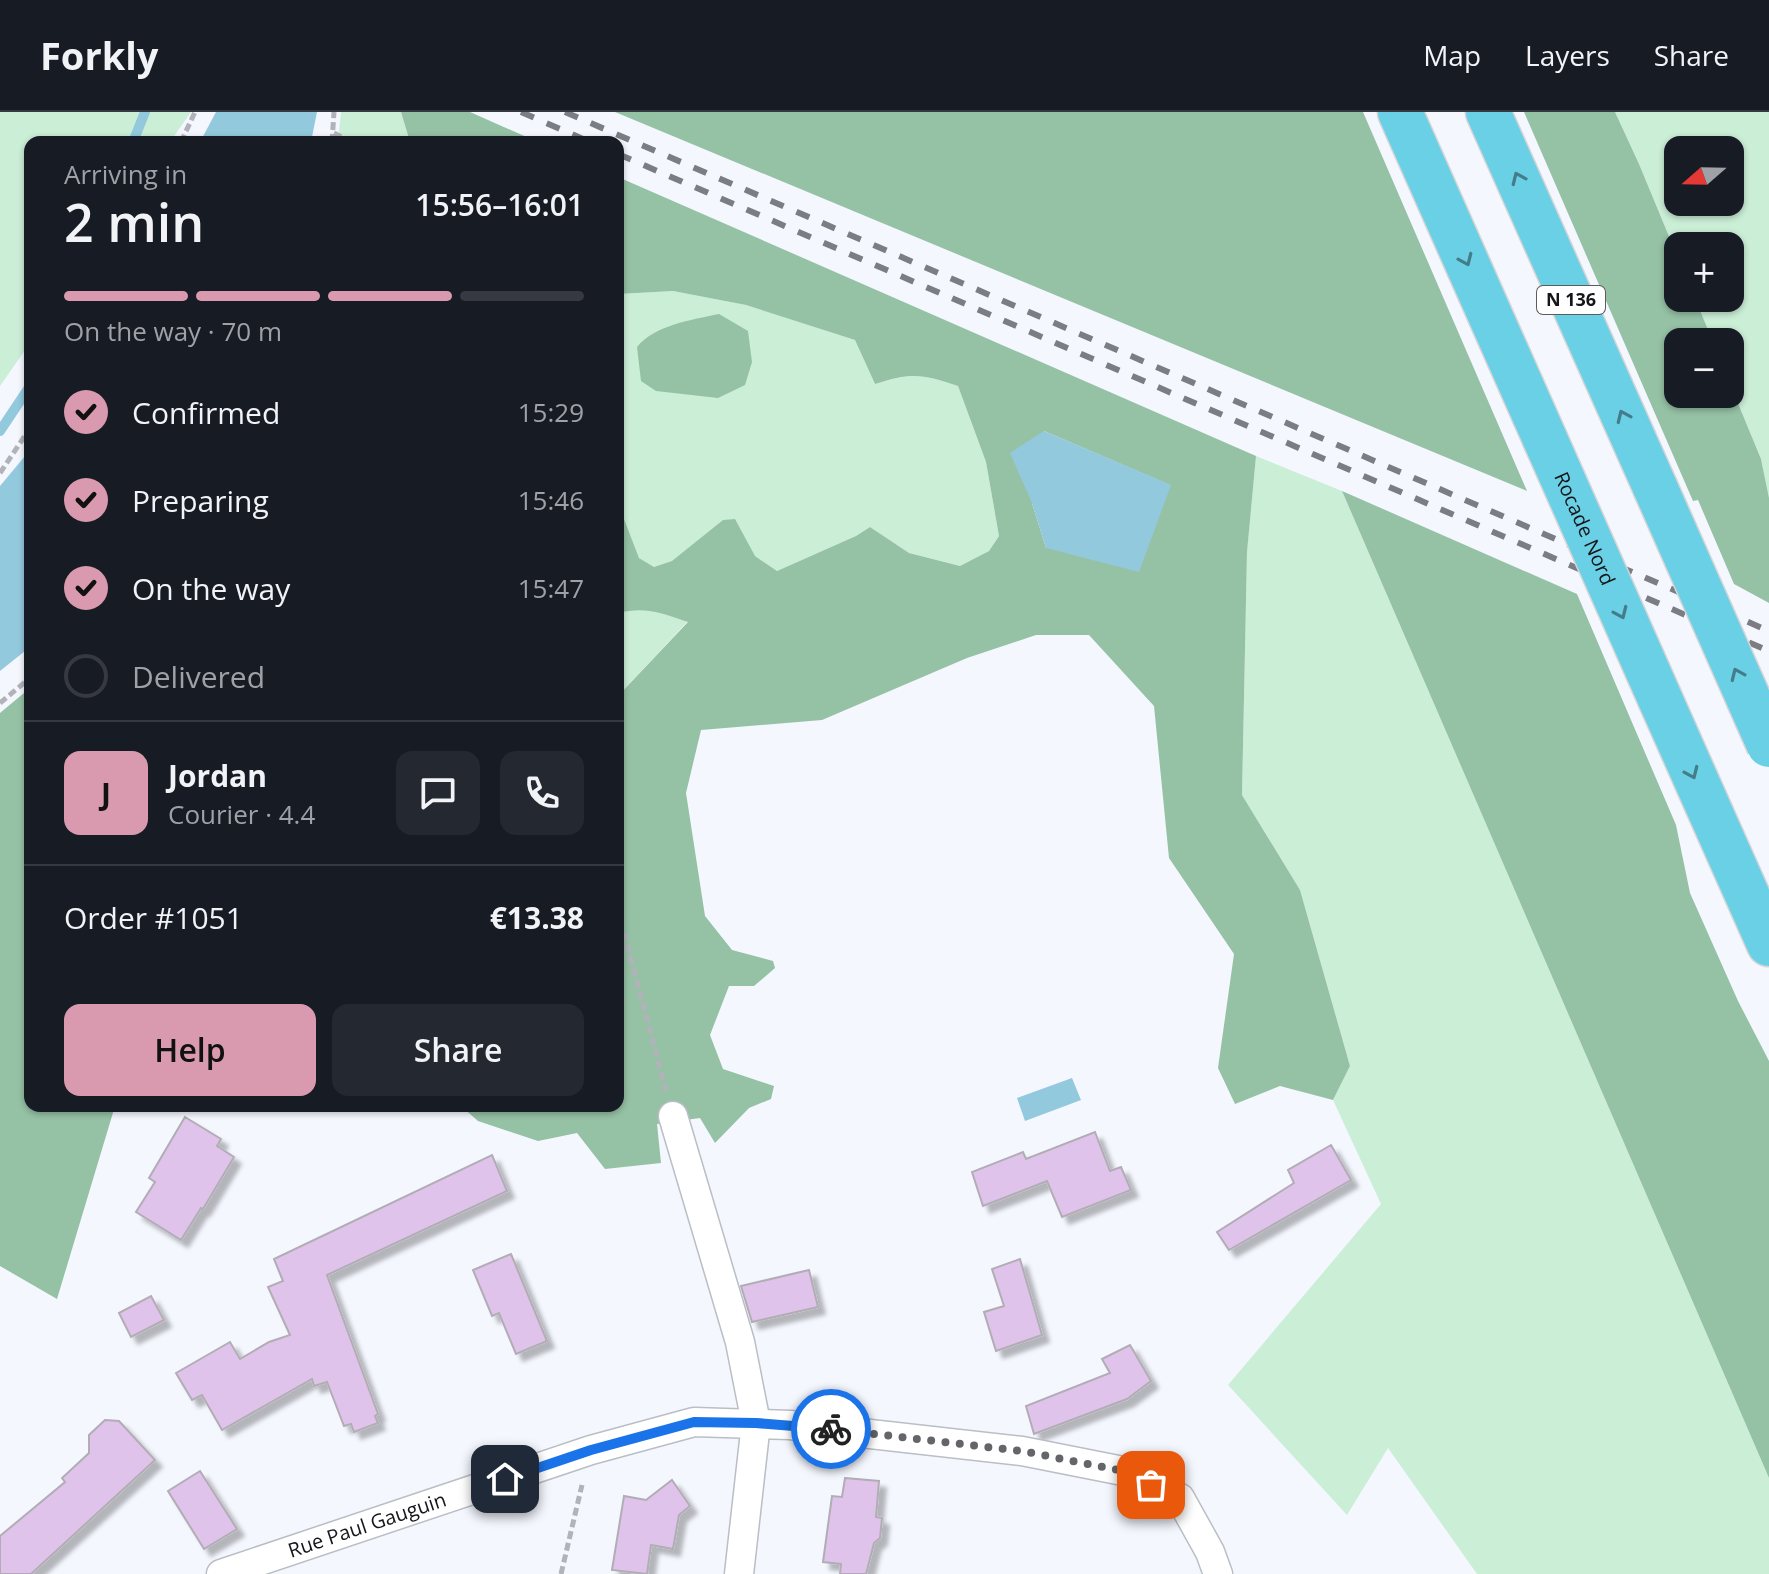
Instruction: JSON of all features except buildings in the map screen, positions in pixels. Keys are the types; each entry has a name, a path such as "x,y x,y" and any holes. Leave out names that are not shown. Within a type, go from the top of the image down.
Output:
{"highway":[{"name":"Rocade Nord","path":"1400,112 1769,944"},
{"name":"N 136","path":"1488,112 1769,745"}],"street":[{"path":"673,1116 740,1342 756,1423 739,1574"},
{"name":"Rue Paul Gauguin","path":"221,1574 591,1450 694,1422 756,1423 1022,1451 1123,1471 1180,1498 1210,1552 1218,1574"}],"path":[{"path":"184,136 195,112"},
{"path":"333,136 334,112"},
{"path":"334,133 340,136"},
{"path":"2,471 24,437"},
{"path":"0,703 24,683"},
{"path":"624,932 673,1116"},
{"path":"561,1574 591,1450"}],"green space":[{"path":"0,112 191,112 174,136 24,136 24,352 0,386"},
{"path":"341,112 401,112 408,136 339,136"},
{"path":"401,112 470,112 524,136 408,136"},
{"path":"615,112 1363,112 1527,491"},
{"path":"1524,112 1615,112 1667,232 1664,232 1664,312 1701,312 1707,328 1664,328 1664,408 1740,408 1761,459 1769,498 1769,603 1734,584 1698,500 1693,501"},
{"path":"1615,112 1769,112 1769,498 1761,459 1740,408 1744,408 1744,328 1707,328 1701,312 1744,312 1744,232 1667,232"},
{"path":"624,180 1256,456 1247,552 1242,795 1300,890 1350,1066 1333,1100 1280,1086 1235,1104 1218,1068 1234,954 1169,858 1154,706 1089,635 1036,635 967,658 822,720 701,730 686,793 705,916 732,950 773,961 775,968 754,986 729,986 710,1035 723,1069 774,1086 771,1099 749,1108 715,1143 700,1118 657,1124 661,1163 605,1169 577,1133 538,1141 478,1121 468,1112 624,1112 624,690 688,622 645,610 624,612 624,519 639,558 654,567 672,561 723,520 735,519 755,556 777,571 870,527 909,553 960,566 989,551 999,536 986,462 958,386 917,376 875,384 855,340 746,305 673,291 624,294","holes":["1044,431 1170,485 1046,548 1032,503"]},
{"path":"673,291 746,305 855,340 875,384 917,376 958,386 986,462 999,536 989,551 960,566 909,553 870,527 777,571 755,556 723,520 672,562 654,567 639,558 624,519 624,294"},
{"path":"719,314 748,331 752,362 745,385 718,398 656,391 641,381 637,347 653,333 674,324"},
{"path":"1256,456 1342,491 1769,1478 1769,1574 1477,1574 1388,1448 1347,1515 1228,1385 1381,1204 1333,1100 1350,1066 1300,890 1242,795 1247,551"},
{"path":"1342,491 1577,594 1676,825 1690,893 1738,1001 1769,1061 1769,1478"},
{"path":"649,608 688,621 624,690 624,611"},
{"path":"24,693 24,1112 113,1112 57,1299 0,1266 0,713"}],"water":[{"path":"216,112 317,112 312,136 203,136"},
{"path":"1044,431 1171,485 1139,572 1046,548 1032,503 1010,453"},
{"path":"24,457 24,652 0,671 0,486"},
{"path":"1072,1078 1081,1100 1025,1121 1017,1098"}],"waterway":[{"path":"135,136 145,112"},
{"path":"0,431 24,395"}],"railway":[{"path":"521,112 576,136"},
{"path":"565,112 621,136"},
{"path":"624,137 1769,631"},
{"path":"624,157 1769,651"}],"way so far":[{"path":"831,1429 1022,1451 1123,1471 1151,1485"}],"route":[{"path":"505,1479 591,1450 694,1422 831,1429"}]}
